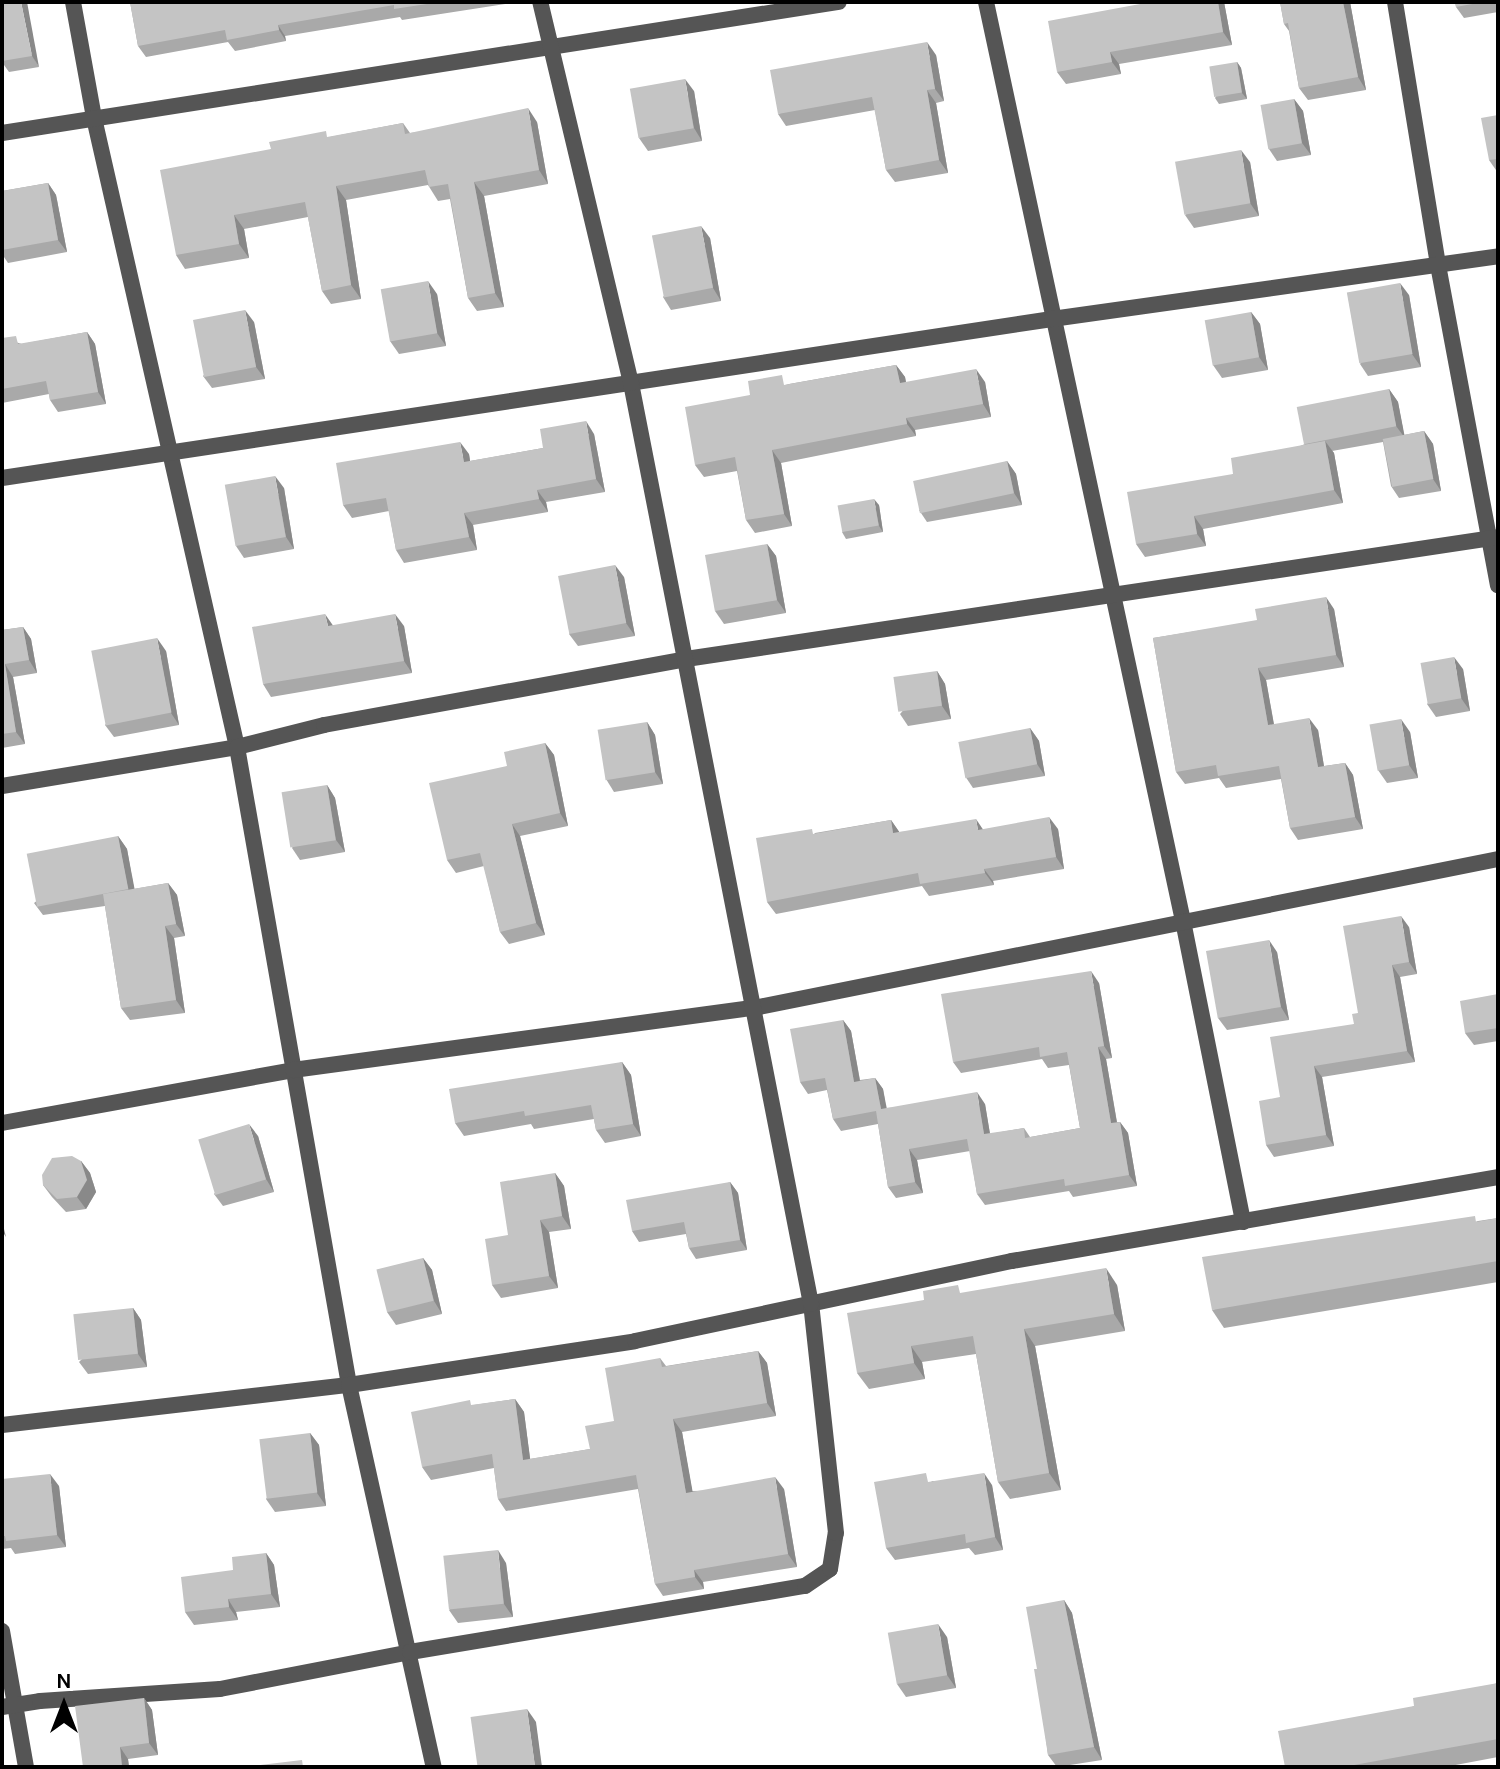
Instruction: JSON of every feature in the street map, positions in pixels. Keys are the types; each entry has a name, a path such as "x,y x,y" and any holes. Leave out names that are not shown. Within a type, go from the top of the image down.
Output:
{"street":[{"path":"73,2 94,118 237,747 349,1385 434,1767"},
{"path":"8,1706 220,1689 410,1652 805,1586 830,1569 836,1533 811,1304 631,383 540,2"},
{"path":"2,133 839,2"},
{"path":"986,2 1183,921 1243,1222"},
{"path":"1395,2 1438,265 1494,537 1498,585"},
{"path":"2,478 1052,319 1498,256"},
{"path":"2,786 237,747 324,725 686,659 1494,537"},
{"path":"2,1123 293,1070 754,1008 1498,859"},
{"path":"2,1425 349,1385 635,1341 1012,1261 1498,1177"},
{"path":"2,1631 8,1706 26,1767"}],"building":[{"path":"2,2 21,2 32,56 2,61"},
{"path":"130,2 440,2 394,9 394,5 278,25 279,30 227,40 225,30 138,46"},
{"path":"1151,2 1218,2 1223,32 1110,52 1112,62 1057,72 1048,21"},
{"path":"1280,2 1343,2 1358,77 1299,88 1288,23 1284,24"},
{"path":"1455,2 1483,2 1456,7"},
{"path":"927,42 935,89 927,90 939,160 886,170 872,97 778,114 770,70"},
{"path":"1237,62 1242,93 1214,97 1209,66"},
{"path":"685,79 694,128 639,138 630,89"},
{"path":"1294,99 1302,143 1268,149 1261,105"},
{"path":"528,108 539,170 474,182 495,293 468,298 448,184 429,187 425,170 336,186 351,285 322,291 305,202 234,215 239,244 176,255 160,170 271,149 269,142 326,131 327,137 403,123 405,134"},
{"path":"1498,115 1498,159 1489,160 1481,118"},
{"path":"1241,150 1250,203 1184,215 1175,162"},
{"path":"48,183 58,240 2,250 2,191"},
{"path":"701,226 713,288 664,297 652,236"},
{"path":"428,281 437,333 390,342 381,289"},
{"path":"1400,283 1413,354 1359,363 1347,292"},
{"path":"245,310 256,367 204,377 193,320"},
{"path":"1251,312 1259,357 1213,365 1205,320"},
{"path":"87,332 98,392 50,400 46,381 2,389 2,338 16,336 18,344"},
{"path":"896,365 900,383 976,369 983,404 906,418 907,424 772,450 784,514 746,520 735,457 695,465 685,407 750,395 748,381 782,375 784,385"},
{"path":"1389,389 1396,426 1304,444 1297,407"},
{"path":"586,421 596,479 537,490 539,499 464,513 469,537 396,550 386,498 343,505 336,463 460,442 464,462 543,448 540,429"},
{"path":"1424,431 1433,479 1392,487 1383,439"},
{"path":"1325,441 1334,490 1194,516 1197,534 1136,544 1127,492 1233,474 1231,458"},
{"path":"1007,461 1014,493 920,513 913,481"},
{"path":"275,476 286,537 236,546 225,485"},
{"path":"874,499 879,526 842,532 838,505"},
{"path":"767,544 777,600 715,611 705,555"},
{"path":"615,565 626,623 569,634 558,576"},
{"path":"1326,597 1336,655 1258,668 1268,725 1309,718 1318,767 1345,763 1355,817 1290,828 1279,766 1218,776 1216,765 1176,772 1153,638 1257,620 1255,609"},
{"path":"325,614 328,626 395,614 404,661 263,684 252,627"},
{"path":"23,627 29,660 5,664 16,732 2,734 2,630"},
{"path":"157,638 172,713 106,725 91,651"},
{"path":"1454,657 1461,698 1428,704 1421,663"},
{"path":"937,671 942,706 898,712 893,677"},
{"path":"1401,719 1409,765 1378,771 1369,725"},
{"path":"647,722 655,772 606,780 598,730"},
{"path":"1030,728 1037,764 965,778 958,742"},
{"path":"545,743 560,813 512,824 536,923 500,932 480,853 447,860 429,783 507,766 504,752"},
{"path":"327,785 336,840 290,848 282,792"},
{"path":"1049,817 1056,857 920,884 918,873 767,902 756,838 812,829 813,834 891,820 893,833 976,819 978,830"},
{"path":"118,836 128,889 37,907 27,854"},
{"path":"168,883 176,924 165,926 176,1000 121,1008 103,894"},
{"path":"1401,916 1409,962 1392,965 1407,1051 1314,1066 1326,1135 1266,1145 1259,1101 1280,1097 1270,1037 1354,1024 1352,1014 1358,1013 1343,926"},
{"path":"1269,940 1281,1007 1218,1018 1206,951"},
{"path":"1091,971 1104,1046 1098,1047 1111,1123 1120,1122 1129,1175 1065,1186 1064,1179 977,1194 967,1139 909,1149 915,1182 888,1187 876,1111 833,1119 825,1078 800,1082 790,1029 843,1020 854,1082 875,1078 881,1109 977,1092 984,1134 1024,1128 1025,1138 1080,1128 1067,1052 1040,1057 1039,1047 953,1062 941,994"},
{"path":"1498,994 1498,1028 1465,1033 1460,1001"},
{"path":"622,1062 633,1124 596,1130 591,1105 525,1116 524,1111 455,1123 449,1089"},
{"path":"249,1124 266,1179 215,1195 198,1139"},
{"path":"72,1156 81,1161 87,1180 77,1197 57,1199 43,1185 42,1175 52,1158"},
{"path":"555,1173 562,1216 540,1220 549,1276 492,1285 485,1239 508,1235 500,1182"},
{"path":"730,1182 740,1240 689,1248 684,1222 632,1231 626,1200"},
{"path":"1475,1216 1476,1222 1498,1218 1498,1261 1212,1310 1202,1257"},
{"path":"423,1258 434,1301 387,1312 376,1270"},
{"path":"1106,1268 1114,1314 1024,1329 1049,1473 998,1482 973,1336 911,1346 914,1363 857,1373 847,1313 924,1300 923,1291 958,1285 960,1293"},
{"path":"133,1308 138,1354 78,1360 73,1314"},
{"path":"758,1351 767,1403 673,1419 686,1493 775,1477 788,1554 694,1570 695,1577 655,1584 636,1475 498,1499 492,1454 422,1467 411,1412 470,1400 471,1405 515,1399 523,1460 590,1449 585,1426 614,1421 605,1368 660,1358 662,1367"},
{"path":"310,1433 317,1493 267,1499 259,1439"},
{"path":"926,1473 928,1482 984,1473 995,1537 966,1543 965,1534 886,1548 874,1482"},
{"path":"50,1474 57,1535 6,1541 2,1536 2,1479"},
{"path":"498,1550 504,1604 449,1609 443,1556"},
{"path":"266,1553 271,1594 228,1599 229,1607 185,1612 181,1577 233,1570 232,1557"},
{"path":"1064,1600 1094,1747 1048,1755 1026,1607"},
{"path":"938,1624 947,1675 897,1684 888,1633"},
{"path":"1498,1683 1498,1739 1343,1767 1285,1767 1278,1731 1414,1706 1413,1698"},
{"path":"144,1698 149,1743 120,1747 122,1767 83,1767 75,1706"},
{"path":"527,1709 535,1767 478,1767 471,1717"},
{"path":"302,1760 303,1767 252,1767 252,1766"}]}
